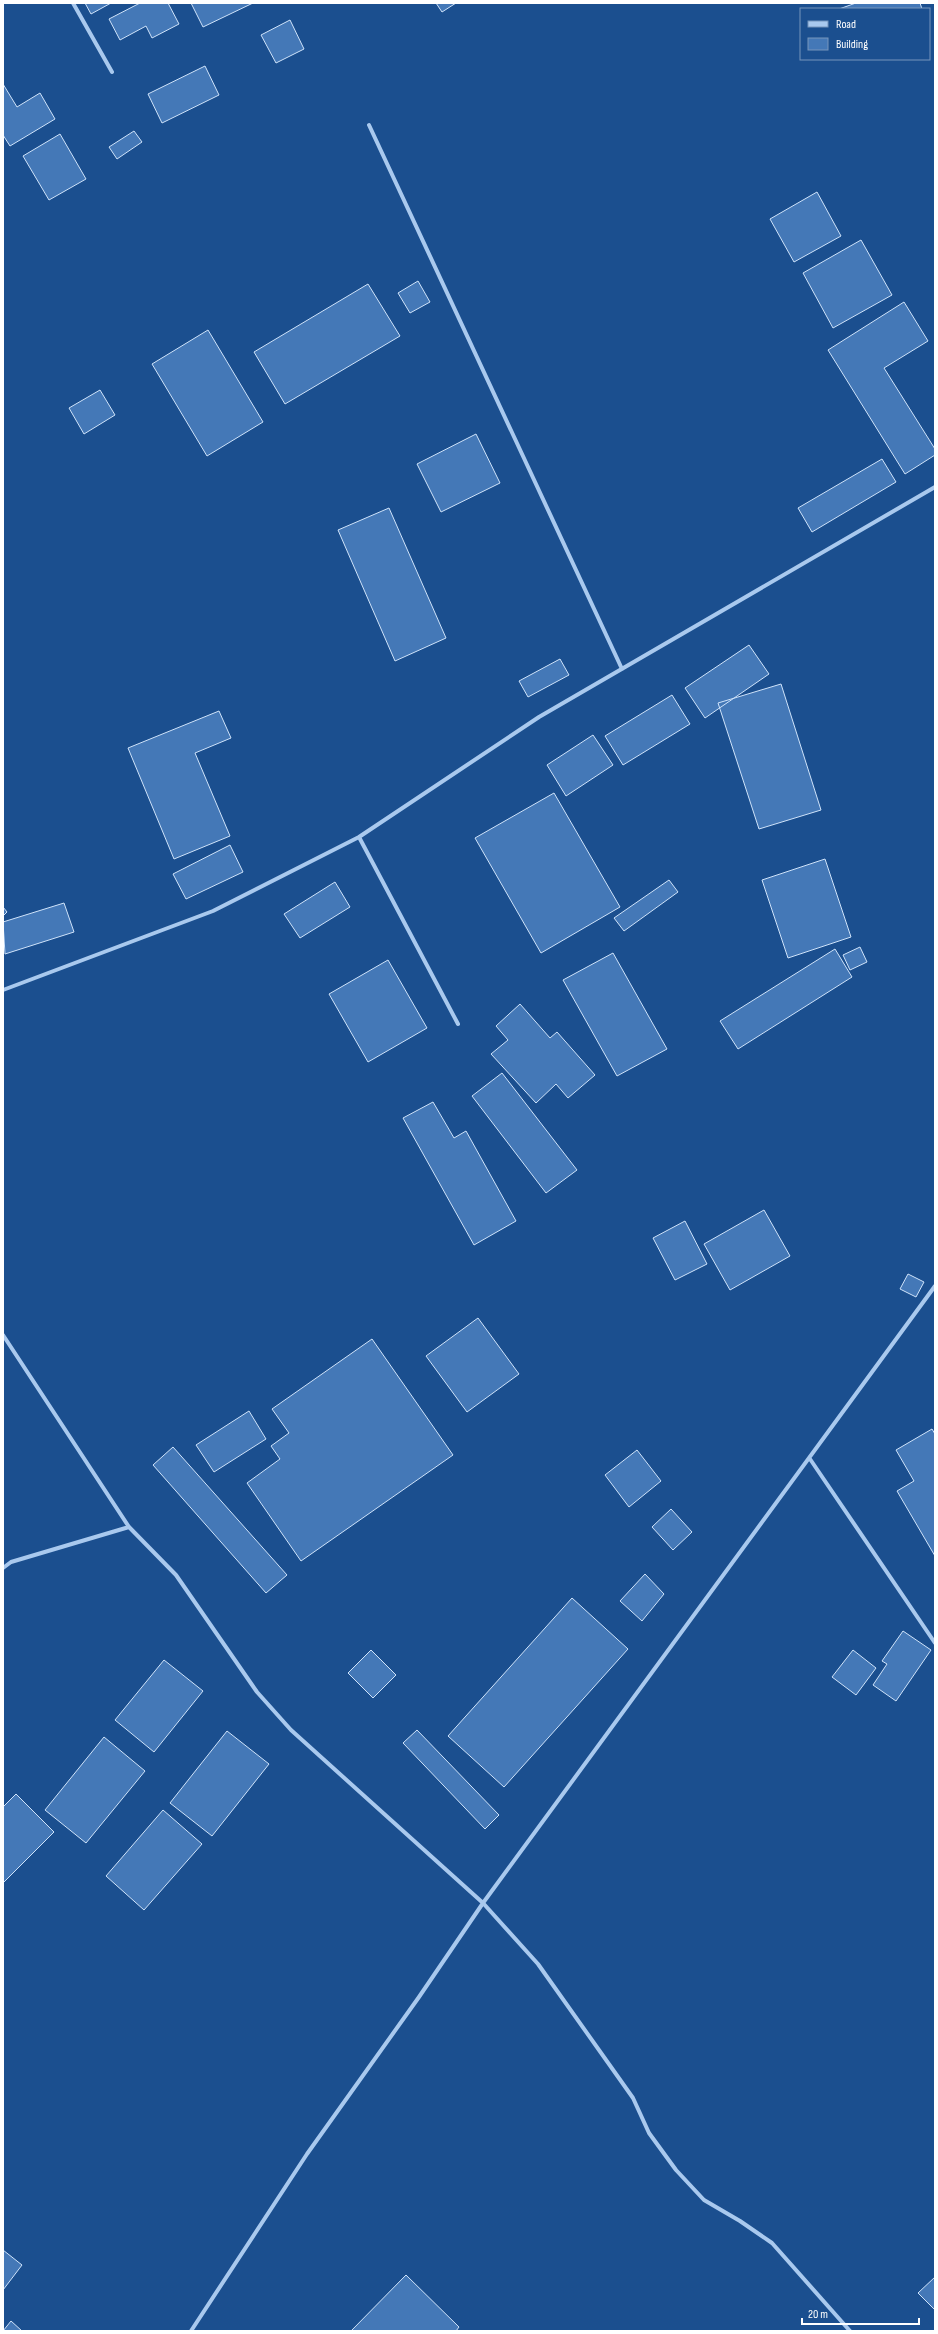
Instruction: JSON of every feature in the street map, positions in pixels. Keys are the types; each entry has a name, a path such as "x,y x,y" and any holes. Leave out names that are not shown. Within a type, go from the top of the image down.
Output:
{"street":[{"path":"73,3 112,72"},
{"path":"369,125 622,669"},
{"path":"3,990 213,911 359,837 539,717 935,487"},
{"path":"359,837 458,1024"},
{"path":"191,2331 307,2154 419,1997 482,1903 810,1459 935,1286"},
{"path":"3,1335 129,1527 176,1575 257,1692 291,1730 482,1903 538,1964 633,2098 649,2133 676,2170 704,2200 740,2221 772,2243 850,2331"},
{"path":"810,1459 935,1643"},
{"path":"3,1568 11,1562 129,1527"}],"building":[{"path":"85,3 111,3 91,14"},
{"path":"140,3 168,3 179,24 152,38 146,26 120,40 109,19"},
{"path":"191,3 253,3 203,27"},
{"path":"436,3 456,3 442,12"},
{"path":"856,3 920,3 922,8 842,8"},
{"path":"290,20 304,49 276,63 261,35"},
{"path":"205,66 219,95 162,123 148,94"},
{"path":"3,84 17,107 40,93 55,119 10,146 3,135"},
{"path":"134,131 142,142 117,159 109,147"},
{"path":"60,134 86,179 49,200 23,156"},
{"path":"817,192 841,236 794,262 770,219"},
{"path":"861,240 892,295 833,328 803,273"},
{"path":"418,281 430,302 410,313 398,293"},
{"path":"368,284 400,336 285,404 254,352"},
{"path":"904,302 928,341 884,368 935,449 935,455 905,474 828,350"},
{"path":"208,330 263,422 207,456 152,364"},
{"path":"100,390 115,415 84,434 69,408"},
{"path":"476,434 500,483 441,512 417,464"},
{"path":"882,459 896,482 812,532 798,508"},
{"path":"389,508 446,638 395,661 338,530"},
{"path":"749,645 769,674 705,718 685,688"},
{"path":"560,659 569,675 528,697 519,681"},
{"path":"781,684 821,810 759,829 718,703"},
{"path":"672,695 690,724 623,765 605,736"},
{"path":"219,711 231,738 195,753 230,836 174,859 128,748"},
{"path":"593,735 613,765 566,796 547,765"},
{"path":"554,793 620,907 541,953 475,838"},
{"path":"230,845 243,872 186,899 173,874"},
{"path":"825,859 851,937 788,958 762,880"},
{"path":"669,880 678,892 624,931 614,918"},
{"path":"335,882 350,907 300,938 284,914"},
{"path":"64,903 74,932 5,954 3,922"},
{"path":"3,907 7,912 3,916"},
{"path":"860,947 867,962 850,970 843,955"},
{"path":"835,949 852,977 738,1049 720,1021"},
{"path":"613,953 667,1049 617,1076 563,980"},
{"path":"388,960 427,1028 368,1062 329,994"},
{"path":"520,1004 550,1038 557,1032 595,1075 568,1098 556,1084 536,1103 491,1054 508,1040 496,1026"},
{"path":"502,1073 577,1170 546,1193 472,1096"},
{"path":"433,1102 454,1138 466,1131 516,1221 474,1245 403,1118"},
{"path":"764,1210 790,1256 730,1290 704,1244"},
{"path":"685,1221 707,1264 675,1280 653,1238"},
{"path":"908,1274 924,1282 916,1297 900,1289"},
{"path":"478,1318 519,1374 467,1412 426,1356"},
{"path":"372,1339 453,1455 301,1561 247,1483 280,1459 271,1446 289,1433 272,1409"},
{"path":"249,1411 266,1439 214,1472 196,1445"},
{"path":"932,1429 935,1434 935,1556 897,1491 914,1481 896,1450"},
{"path":"173,1447 287,1575 266,1593 153,1465"},
{"path":"637,1450 661,1481 629,1507 605,1475"},
{"path":"671,1509 692,1532 673,1550 652,1527"},
{"path":"645,1574 664,1594 642,1621 620,1601"},
{"path":"572,1598 628,1649 504,1787 448,1736"},
{"path":"903,1631 931,1650 896,1701 873,1685 887,1664 882,1661"},
{"path":"371,1650 396,1675 373,1698 348,1673"},
{"path":"853,1650 876,1668 856,1695 832,1677"},
{"path":"164,1660 203,1691 154,1752 115,1720"},
{"path":"417,1730 499,1815 485,1829 403,1743"},
{"path":"227,1731 269,1764 212,1836 170,1803"},
{"path":"104,1737 145,1771 86,1843 45,1810"},
{"path":"16,1794 54,1832 3,1883 3,1807"},
{"path":"163,1810 202,1844 144,1910 106,1876"},
{"path":"3,2250 22,2265 3,2290"},
{"path":"406,2275 459,2327 456,2331 351,2331"},
{"path":"935,2277 935,2310 918,2293"},
{"path":"11,2321 22,2331 3,2331"}]}
